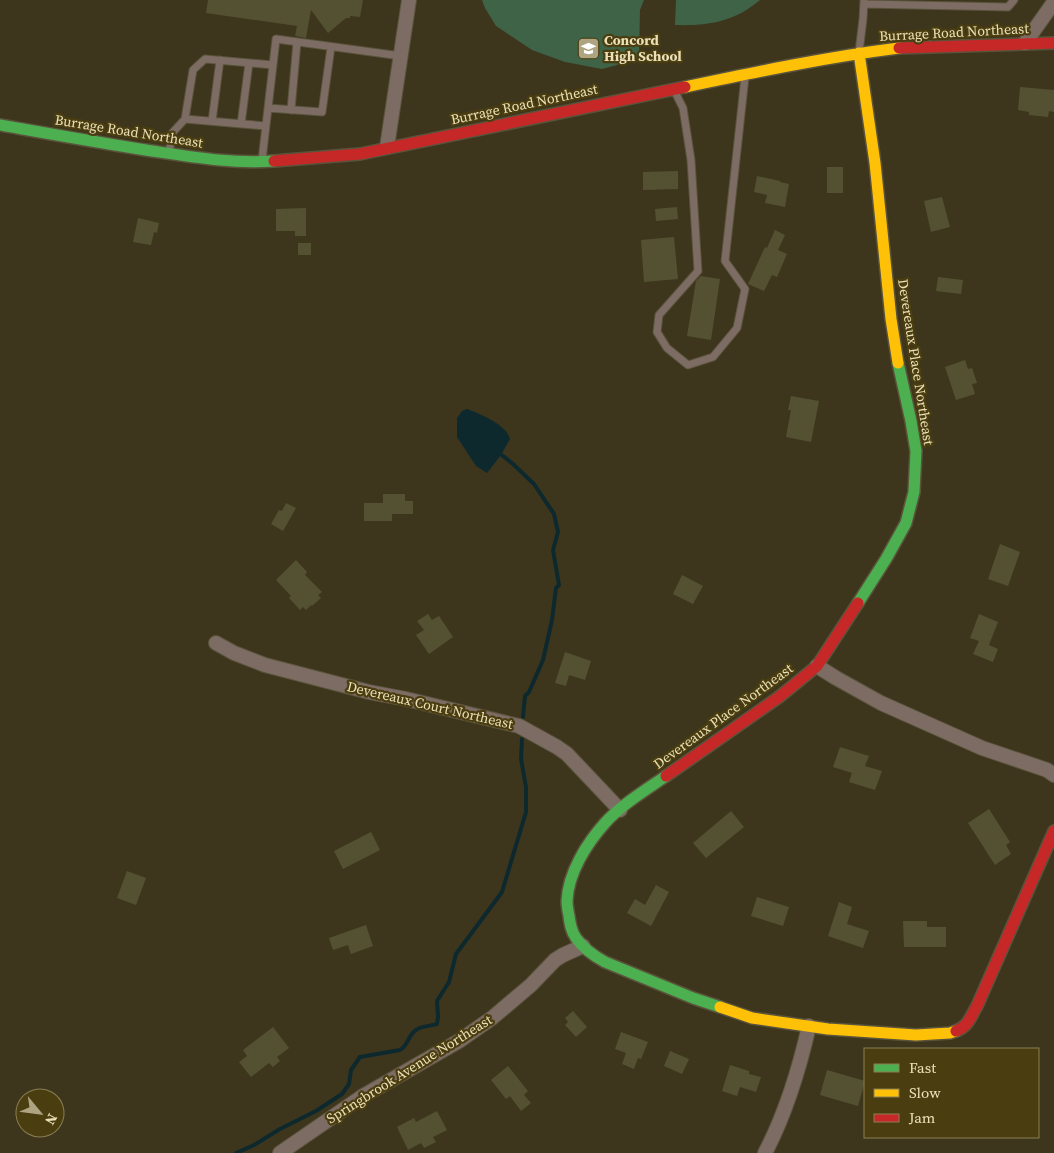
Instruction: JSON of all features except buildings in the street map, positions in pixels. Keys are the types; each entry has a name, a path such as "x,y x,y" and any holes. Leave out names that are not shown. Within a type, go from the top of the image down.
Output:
{"street":[{"path":"387,147 409,0"},
{"path":"1025,43 1054,2"},
{"name":"Burrage Road Northeast","path":"0,125 168,154 242,162 360,154 673,88 859,52 903,47 1054,43"},
{"name":"Devereaux Place Northeast","path":"859,52 875,163 891,319 916,451 914,492 910,511 906,523 890,552 830,650 817,666 779,697 644,791 607,821 595,835 585,849 571,879 566,901 571,928 583,946 605,962 692,998 752,1018 828,1029 916,1036 950,1033 961,1029 967,1024 977,1006 1054,831"},
{"name":"Devereaux Court Northeast","path":"216,643 265,665 369,692 406,698 519,726 567,754 620,810"},
{"path":"817,666 881,703 982,748 1047,770 1054,775"},
{"name":"Springbrook Avenue Northeast","path":"280,1153 363,1096 459,1041 492,1018 531,985 555,960 583,946"},
{"path":"765,1153 776,1133 786,1107 801,1062 809,1026"}],"lane":[{"path":"946,0 952,6"},
{"path":"993,0 1001,7"},
{"path":"859,52 864,2 1008,7 1014,0"},
{"path":"262,161 276,39 401,56"},
{"path":"291,110 297,42"},
{"path":"268,108 322,112 331,47"},
{"path":"168,154 173,132 185,119 193,70 205,59 273,65"},
{"path":"212,121 220,60"},
{"path":"241,124 249,63"},
{"path":"673,88 682,108 690,160 698,271 660,315 657,332 667,348 688,365 713,357 737,328 745,290 725,261 745,74"},
{"path":"185,119 266,126"}],"green space":[{"path":"482,0 644,0 640,10 639,59 602,69 565,62 532,50 496,26"},
{"path":"676,0 760,0 740,13 720,21 699,25 675,25"}],"water":[{"path":"467,409 498,424 508,434 510,439 501,455 487,473 476,466 457,437 457,418 462,411"}],"waterway":[{"path":"498,452 534,484 554,514 558,532 553,550 559,585 556,588 552,620 543,660 529,692 525,696 523,717"},
{"path":"236,1153 316,1111 342,1094 349,1084 351,1070 360,1057 400,1050 416,1030 437,1024 437,1001 449,982 456,954 502,892 526,812 526,787 521,759 522,739"}],"traffic: fast":[{"path":"0,125 197,158 243,162 274,161"},
{"path":"858,603 906,523 914,492 916,451 898,363"},
{"path":"666,776 611,816 585,849 575,869 568,890 567,903 570,925 574,935 582,945 605,962 720,1007"}],"traffic: slow":[{"path":"685,87 818,60 899,48"},
{"path":"859,53 875,163 891,319 898,363"},
{"path":"720,1007 752,1018 828,1029 916,1035 956,1031"}],"traffic: jam":[{"path":"899,48 1054,43"},
{"path":"274,161 360,154 685,87"},
{"path":"666,776 779,697 817,666 858,603"},
{"path":"956,1031 966,1024 977,1006 1054,831"}],"place":[{"name":"Concord High School","path":"588,48"}]}
